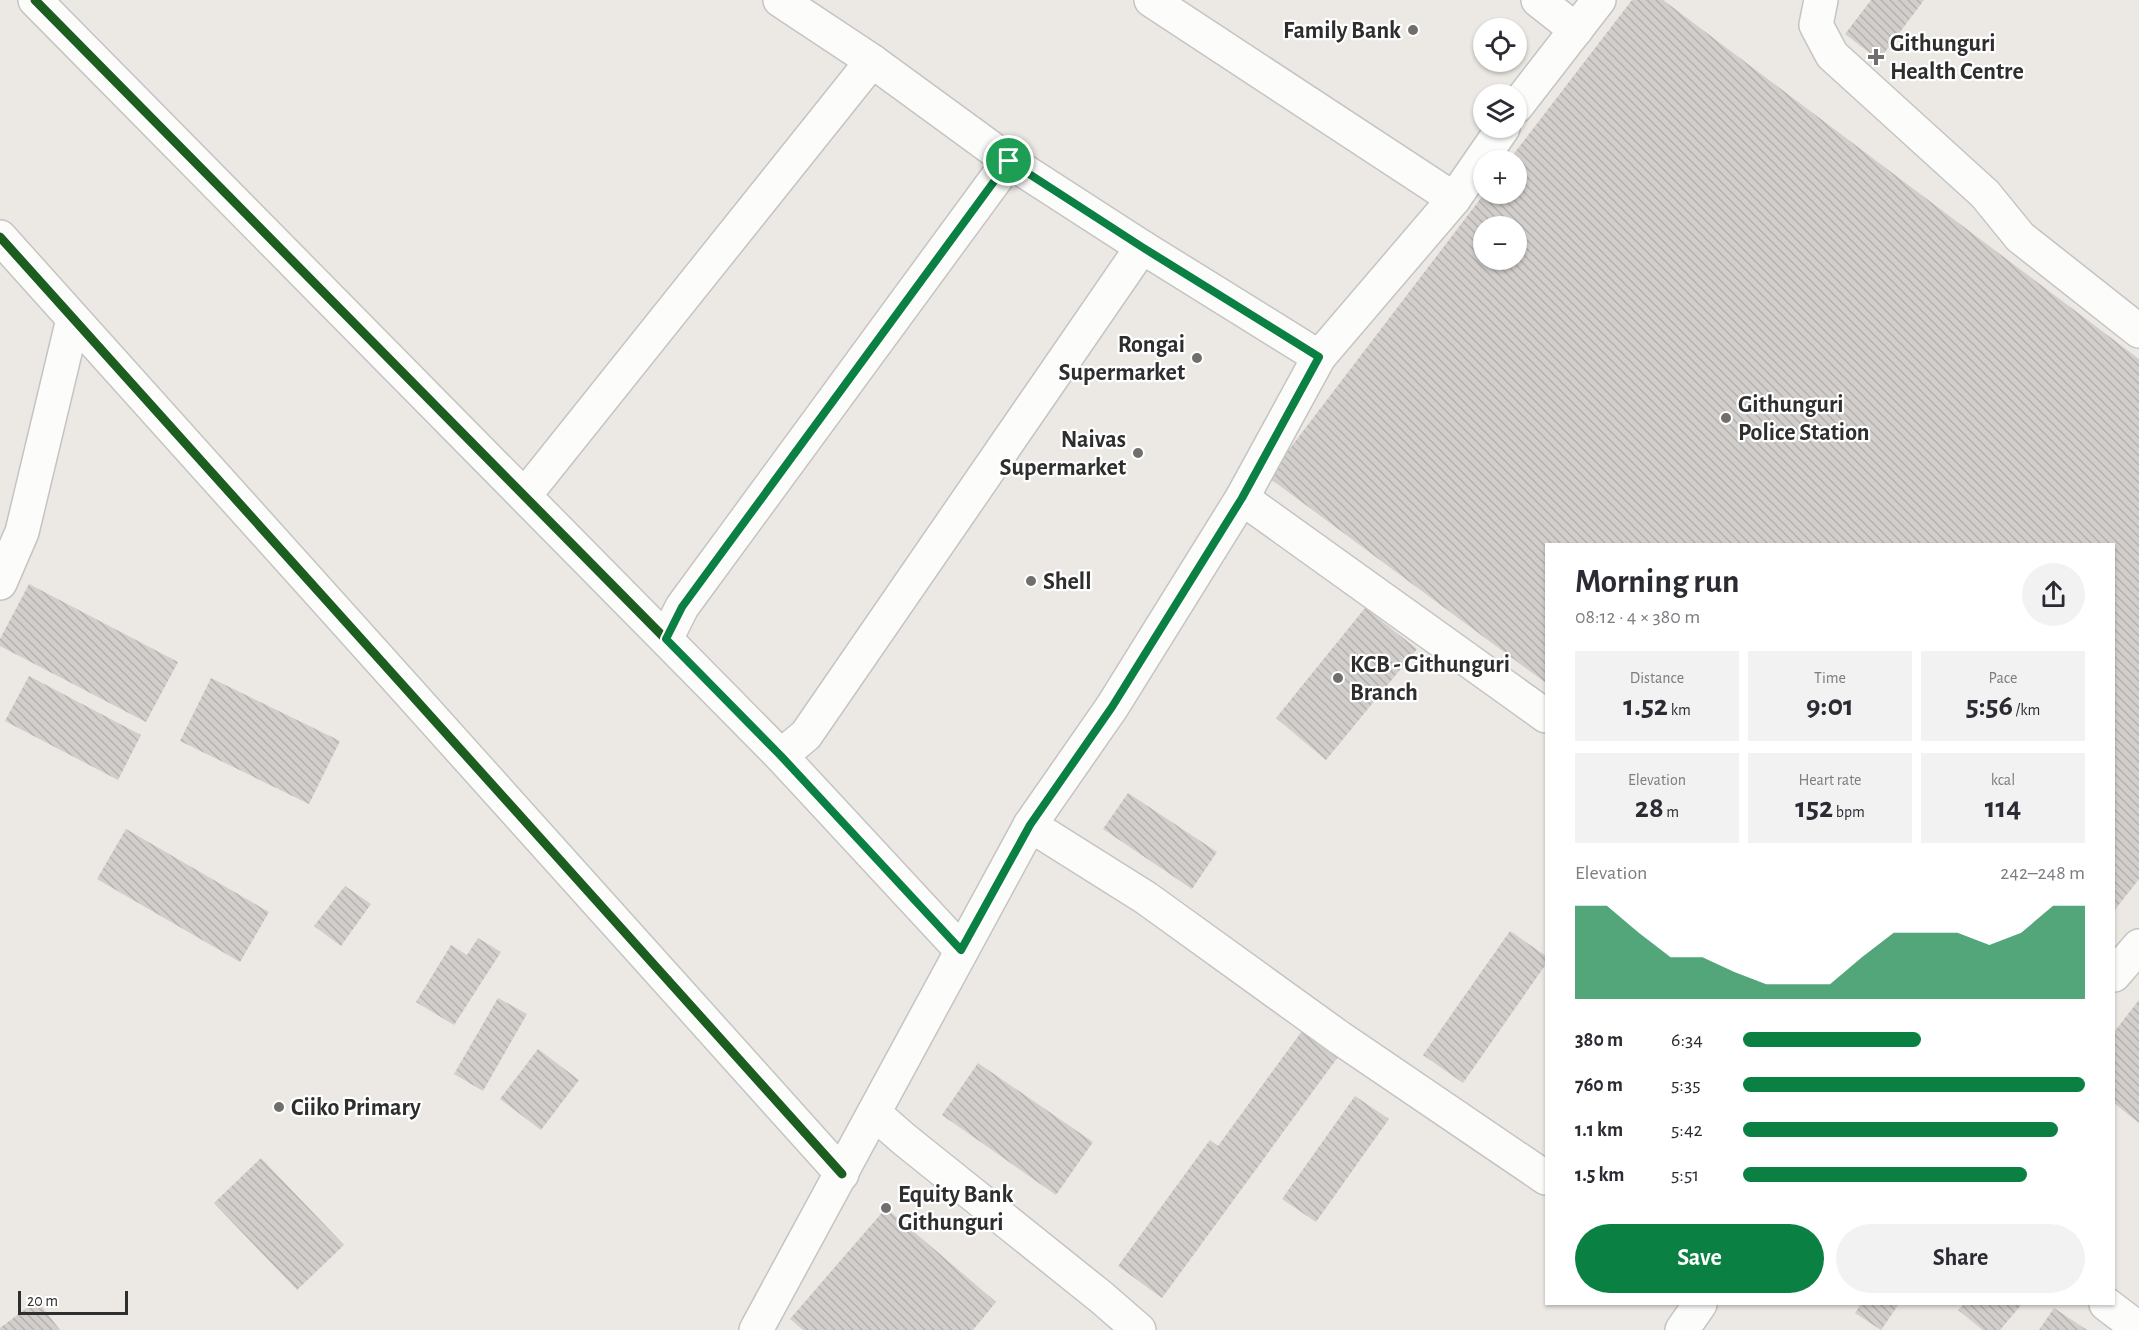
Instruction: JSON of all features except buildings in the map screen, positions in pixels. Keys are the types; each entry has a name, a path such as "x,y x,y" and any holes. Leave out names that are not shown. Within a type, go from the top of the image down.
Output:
{"street":[{"path":"35,0 781,756 961,950"},
{"path":"780,0 872,61 1009,161 1319,357"},
{"path":"1151,0 1454,199"},
{"path":"1538,0 1576,30"},
{"path":"1527,93 1599,0"},
{"path":"1821,0 1816,25 1832,55 1985,194 2020,237 2139,331"},
{"path":"525,495 872,61"},
{"path":"756,1330 1030,825 1112,707 1242,498 1319,357 1454,199 1496,138"},
{"path":"666,639 682,607 1009,161"},
{"path":"0,237 842,1174"},
{"path":"781,756 806,735 1142,247"},
{"path":"0,583 11,524 73,319"},
{"path":"1242,498 1545,715"},
{"path":"1030,825 1146,898 1340,1038 1545,1177"},
{"path":"2115,974 2139,946"},
{"path":"874,1113 1139,1330"},
{"path":"1682,1330 1699,1305"},
{"path":"2107,1305 2139,1329"}],"cycle path":[{"path":"35,0 781,756 961,950"},
{"path":"0,237 842,1174"}],"place":[{"name":"Family Bank","path":"1413,30"},
{"name":"Githunguri Health Centre","path":"1876,57"},
{"name":"Rongai Supermarket","path":"1197,358"},
{"name":"Githunguri Police Station","path":"1726,418"},
{"name":"Naivas Supermarket","path":"1138,453"},
{"name":"Shell","path":"1031,581"},
{"name":"KCB - Githunguri Branch","path":"1338,678"},
{"name":"Ciiko Primary","path":"279,1107"},
{"name":"Equity Bank Githunguri","path":"886,1208"}],"route":[{"path":"1009,161 1319,357 1242,498 1112,707 1030,825 961,950 781,756 666,639 682,607 1009,161"}]}
